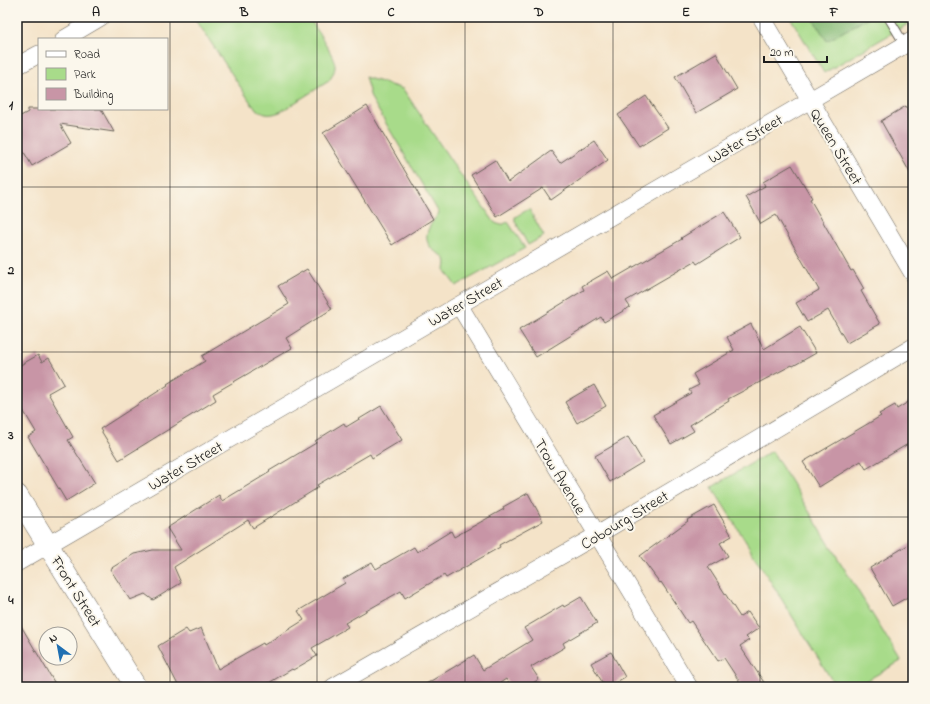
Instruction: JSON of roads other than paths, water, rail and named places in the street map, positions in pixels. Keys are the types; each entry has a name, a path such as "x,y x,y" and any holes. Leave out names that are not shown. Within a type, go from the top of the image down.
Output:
{"street":[{"path":"66,38 101,17"},
{"name":"Queen Street","path":"761,17 913,274"},
{"name":"Water Street","path":"17,563 909,43"},
{"path":"17,66 38,55"},
{"name":"Trow Avenue","path":"458,305 689,687"},
{"name":"Cobourg Street","path":"333,687 597,535 913,347"},
{"name":"Front Street","path":"17,494 136,687"}],"lane":[{"path":"888,17 909,43"}]}
